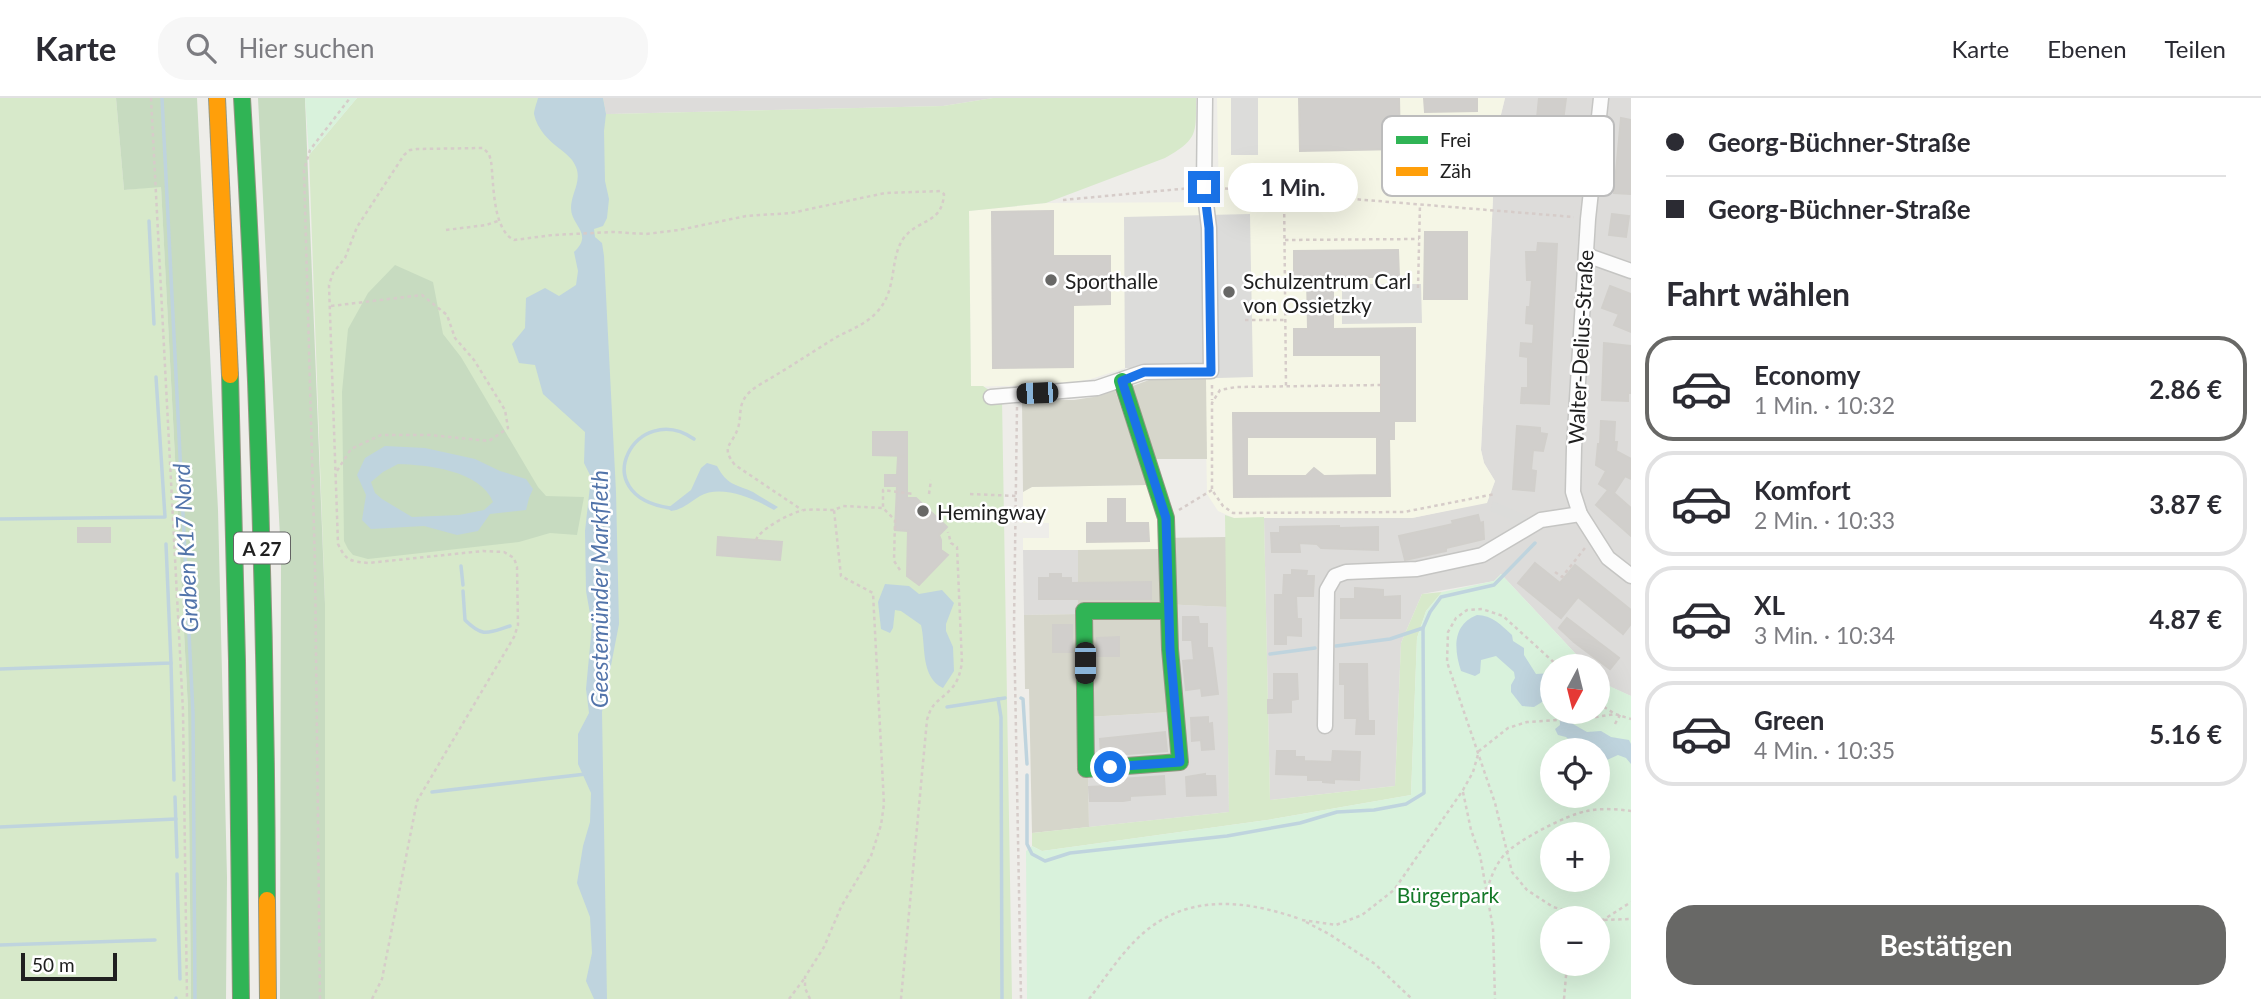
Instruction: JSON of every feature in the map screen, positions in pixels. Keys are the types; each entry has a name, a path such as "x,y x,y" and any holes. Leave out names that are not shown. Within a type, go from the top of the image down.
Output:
{"main road":[{"name":"A 27","path":"217,98 224,206 237,577 241,999"},
{"name":"A 27","path":"242,98 260,491 267,768 268,999"},
{"path":"1122,381 1166,518 1168,611 1180,762 1086,769 1084,611 1168,611"}],"street":[{"path":"991,397 1097,388 1144,372 1211,372 1209,228 1204,187 1205,98"},
{"name":"Walter-Delius-Straße","path":"1599,116 1601,98"},
{"name":"Walter-Delius-Straße","path":"1590,196 1573,492 1580,514 1608,558 1631,576"},
{"path":"1586,255 1631,271"},
{"path":"1325,726 1327,590 1335,576 1346,572 1417,569 1482,555 1541,520 1580,514"}],"path":[{"path":"151,98 183,711 187,999"},
{"path":"320,999 315,564 304,170 310,150 349,98"},
{"path":"372,999 382,979 417,802 514,637 518,625 517,567 514,558 504,552 483,551 368,563 351,561 342,554 338,544 330,285 358,227 404,155 410,150 484,148 491,161 498,221 503,231 514,240 596,233 646,234 746,216 791,213 885,193 940,191 944,194 941,211 930,221 909,232 902,241 888,294 876,314 756,387 743,399 737,430 727,450 728,456 735,465 802,510"},
{"path":"1063,200 1204,187 1588,219"},
{"path":"1284,193 1286,386"},
{"path":"1419,288 1420,204"},
{"path":"446,230 498,221"},
{"path":"1285,240 1419,239"},
{"path":"330,306 422,295 447,315 455,338 474,360 506,410 508,428 489,441 430,435 381,435 351,449 335,474"},
{"path":"1245,320 1285,320"},
{"path":"1211,372 1212,490 1223,506 1233,513 1404,512 1495,494"},
{"path":"1212,402 1220,390 1236,387 1381,385"},
{"path":"1016,394 1014,625 1021,999"},
{"path":"929,494 931,480"},
{"path":"1166,518 1212,490"},
{"path":"883,508 883,491 912,494"},
{"path":"970,494 1016,496"},
{"path":"756,540 758,534 802,510 834,510 842,506 883,508 895,520 894,561 900,570"},
{"path":"789,999 824,947 841,907 871,856 881,825 884,804 873,593 841,576 834,510"},
{"path":"901,999 927,720 930,708 958,679 962,663 957,547 951,543 948,532"},
{"path":"1555,572 1562,577 1595,537"},
{"path":"1545,654 1503,616 1482,609 1467,610 1456,618 1448,632 1447,662 1479,751 1512,872 1527,890 1551,906"},
{"path":"1610,711 1631,719"},
{"path":"1089,999 1132,943 1167,915 1201,906 1223,904 1252,905 1302,920 1336,925 1362,915 1394,890 1463,790 1473,772 1479,751 1507,728 1527,722 1617,715"},
{"path":"1615,724 1617,715"},
{"path":"1463,790 1471,830 1480,855 1493,928 1495,999"},
{"path":"1486,893 1494,868 1506,852 1535,833 1584,811 1631,811"},
{"path":"1610,916 1631,902"},
{"path":"1610,920 1631,919"},
{"path":"1302,920 1375,964 1412,999"},
{"path":"1564,999 1566,976"},
{"path":"805,977 805,988 810,999"}],"shaded area":[{"path":"603,98 993,98 943,106 606,114"},
{"name":"Schulzentrum Carl von Ossietzky","path":"1217,98 1505,98 1501,116 1382,116 1382,196 1493,196 1481,450 1484,463 1495,481 1487,503 1412,518 1234,518 1218,511 1207,494 1205,379 1149,380 1149,368 1125,368 1066,384 971,387 969,211 1046,203 1219,202"},
{"path":"1231,98 1258,98 1258,155 1231,155"},
{"path":"1505,98 1631,98 1631,696 1610,687 1610,654 1576,654 1501,574 1494,581 1422,594 1401,643 1395,786 1270,800 1264,517 1412,518 1487,502 1495,481 1484,463 1481,450 1493,196 1614,196 1614,116 1501,116"},
{"path":"1250,214 1253,377 1149,380 1149,368 1125,368 1124,217"},
{"path":"1342,284 1421,284 1422,323 1342,324"},
{"path":"1206,379 1207,459 1155,459 1130,387 1149,380"},
{"path":"1115,390 1147,485 1032,487 1023,492 1022,400 1074,400"},
{"path":"1147,485 1159,520 1160,550 1023,550 1023,538 1049,538 1049,523 1023,523 1023,492 1032,487"},
{"path":"1493,501 1530,517 1519,523 1490,511"},
{"path":"1226,537 1227,607 1162,604 1172,712 1087,717 1089,827 1032,833 1029,689 1025,689 1024,615 1078,614 1078,550 1159,549 1160,538"},
{"path":"1023,550 1078,550 1079,614 1024,615"},
{"path":"1162,604 1227,607 1229,812 1089,827 1087,717 1172,712"}],"green space":[{"path":"0,98 116,98 124,190 161,186 188,709 191,999 0,999"},
{"path":"116,98 197,98 218,510 227,877 226,999 191,999 188,709 161,187 124,190"},
{"path":"258,98 305,98 325,604 325,999 280,999 281,557"},
{"path":"305,98 357,98 309,155"},
{"path":"357,98 603,98 606,114 610,114 943,106 993,98 1196,98 1193,134 1184,146 1165,158 1046,203 969,211 971,386 983,386 1002,399 1012,999 325,999 325,604 309,155","holes":["916,498 947,527 939,535 939,548 948,556 919,585 907,576 908,531 895,530 897,499"]},
{"path":"395,265 433,282 443,334 461,357 538,487 546,496 584,497 577,535 550,533 519,542 368,559 353,555 348,549 344,541 342,392 348,329 368,293"},
{"path":"1225,515 1234,518 1264,517 1270,800 1395,786 1401,643 1422,594 1442,592 1426,611 1417,638 1411,795 1267,820 1042,851 1032,846 1032,833 1229,812"},
{"name":"Bürgerpark","path":"1501,574 1576,654 1540,654 1540,724 1610,724 1610,686 1631,696 1631,999 1027,999 1026,851 1032,846 1042,851 1267,820 1411,795 1417,638 1426,611 1442,592 1494,581"}],"water":[{"name":"Geestemünder Markfleth","path":"538,98 603,98 606,114 605,181 609,199 607,218 603,226 594,229 595,237 602,243 604,256 616,492 619,624 602,712 607,999 594,999 586,981 592,953 590,917 577,883 590,822 591,793 578,764 578,734 589,713 586,689 592,625 586,591 585,531 591,477 584,463 585,432 543,394 535,365 519,363 512,344 525,328 526,298 545,288 559,296 576,285 578,271 574,252 582,240 571,208 577,171 574,162 538,125 534,114"},
{"path":"385,446 425,448 475,459 526,479 533,489 526,510 490,514 478,531 457,535 424,526 371,529 362,520 366,495 357,475 365,458","holes":["398,464 437,468 465,476 486,491 493,502 484,510 459,515 412,517 382,499 375,493 371,482"]},
{"path":"707,463 717,466 732,483 778,507 774,510 738,494 718,492 700,496 671,511 668,508 691,490 701,468"},
{"path":"885,584 909,586 919,594 942,590 954,603 946,631 953,647 954,671 943,688 936,683 927,669 921,625 901,611 895,610 890,633 881,629 878,602"},
{"path":"1482,615 1492,619 1512,635 1513,641 1524,648 1524,655 1536,674 1540,674 1540,703 1534,707 1522,706 1511,692 1514,672 1496,656 1481,660 1480,673 1475,676 1461,671 1457,638 1469,619"},
{"path":"1573,724 1587,732 1601,731 1611,737 1629,740 1631,764 1618,755 1610,759 1610,738 1567,738 1558,735 1555,729 1560,725"}],"building":[{"path":"1299,98 1399,98 1399,116 1382,116 1382,149 1300,151"},
{"path":"1424,98 1477,98 1477,111 1425,112"},
{"path":"1539,98 1566,98 1564,116 1537,116"},
{"path":"1621,118 1631,120 1631,194 1614,193"},
{"name":"Sporthalle","path":"1053,211 1053,256 1110,256 1110,304 1073,305 1073,367 993,368 992,212"},
{"path":"1612,214 1629,216 1626,237 1609,235"},
{"path":"1425,232 1467,232 1467,299 1424,299"},
{"path":"1538,243 1557,244 1549,404 1521,403 1522,388 1528,388 1528,357 1520,356 1521,343 1533,344 1534,324 1526,323 1532,280 1527,280 1526,252 1537,252"},
{"path":"1398,250 1399,277 1333,277 1333,329 1415,328 1415,421 1394,421 1394,439 1389,439 1390,496 1234,497 1233,413 1381,413 1381,355 1294,355 1294,329 1308,329 1307,277 1294,277 1294,251","holes":["1247,437 1377,437 1377,475 1324,476 1314,468 1306,476 1247,476"]},
{"path":"1610,286 1631,294 1631,332 1614,325 1619,314 1602,308"},
{"path":"1604,343 1631,346 1631,393 1628,393 1628,401 1602,400"},
{"path":"1601,421 1615,422 1616,451 1631,459 1631,479 1625,476 1614,493 1631,508 1631,536 1596,505 1608,490 1599,484 1606,471 1596,465"},
{"path":"1517,426 1540,428 1540,433 1547,434 1543,451 1533,450 1531,470 1536,471 1534,491 1513,489"},
{"path":"873,432 907,432 907,456 873,455"},
{"path":"898,457 907,457 907,498 916,498 947,527 939,535 941,550 948,555 919,585 907,576 908,531 895,530 897,486 885,486 885,475 897,475"},
{"path":"1108,499 1125,499 1125,523 1148,523 1149,541 1087,542 1087,523 1108,523"},
{"path":"1478,515 1480,523 1483,522 1484,539 1405,560 1399,536 1453,524 1452,521"},
{"path":"1280,527 1378,527 1378,550 1321,548 1317,544 1299,543 1300,552 1272,552 1271,533 1280,533"},
{"path":"78,528 110,528 110,542 78,542"},
{"path":"718,537 782,542 780,560 717,555"},
{"path":"1535,563 1560,583 1575,565 1631,610 1631,624 1623,634 1578,597 1561,618 1518,583"},
{"path":"1292,570 1307,571 1306,576 1314,576 1313,596 1296,596 1297,619 1301,619 1301,636 1286,635 1286,644 1275,644 1275,595 1283,595 1284,575 1292,575"},
{"path":"1050,574 1071,578 1071,583 1151,582 1151,599 1039,599 1039,578 1050,578"},
{"path":"1355,588 1383,590 1383,597 1400,596 1400,618 1341,618 1341,599 1355,599"},
{"path":"1183,617 1198,617 1199,624 1207,624 1207,648 1212,648 1218,694 1202,696 1201,688 1186,690 1183,661 1194,660 1192,640 1183,640"},
{"path":"1567,618 1619,658 1610,669 1610,654 1590,654 1559,628"},
{"path":"1053,625 1072,625 1072,652 1053,652"},
{"path":"1119,637 1119,656 1097,656 1097,638"},
{"path":"1340,664 1367,664 1368,721 1374,721 1374,734 1356,734 1357,718 1345,718 1345,684 1340,684"},
{"path":"1274,674 1297,674 1298,699 1291,700 1291,712 1268,713 1268,700 1274,700"},
{"path":"1208,717 1208,724 1212,723 1214,749 1202,750 1201,740 1192,741 1191,718"},
{"path":"1165,732 1167,751 1101,756 1100,739"},
{"path":"1277,751 1295,751 1295,757 1304,757 1304,761 1332,762 1333,751 1360,752 1359,780 1334,779 1334,783 1308,780 1308,775 1276,774"},
{"path":"1205,774 1215,776 1216,795 1187,796 1186,777"},
{"path":"1164,776 1165,794 1130,796 1130,800 1123,801 1090,801 1089,787 1107,786 1106,780"}],"waterway":[{"name":"Graben K17 Nord","path":"162,98 193,713 195,999"},
{"path":"149,221 154,324"},
{"path":"0,519 165,517 156,377"},
{"name":"Geestemünder Markfleth","path":"670,508 644,500 629,486 624,470 628,454 638,440 654,431 673,430 694,439"},
{"path":"1027,775 1027,844 1032,854 1045,861 1070,853 1227,836 1300,823 1337,812 1374,810 1406,804 1424,793 1423,628 1430,612 1441,597 1494,585 1535,543"},
{"path":"0,669 171,663 166,544"},
{"path":"461,566 463,585"},
{"path":"463,591 465,620 471,626 481,632 510,626"},
{"path":"1336,646 1390,639 1423,628"},
{"path":"1270,654 1315,648"},
{"path":"171,663 174,780"},
{"path":"947,707 1005,698"},
{"path":"1021,698 1027,764"},
{"path":"998,699 1001,717 1002,999"},
{"path":"432,792 586,774"},
{"path":"175,797 177,857"},
{"path":"0,827 176,819"},
{"path":"177,874 180,979"},
{"path":"0,945 155,940"}],"traffic: fast":[{"path":"242,98 260,499 267,900"},
{"path":"230,375 241,999"},
{"path":"1122,381 1166,518 1170,649 1180,762 1086,769 1084,611 1168,611"}],"traffic: slow":[{"path":"217,98 230,375"},
{"path":"267,900 268,999"}],"place":[{"name":"Sporthalle","path":"1051,280"},
{"name":"Schulzentrum Carl von Ossietzky","path":"1229,292"},
{"name":"Hemingway","path":"923,511"}],"route":[{"path":"1110,767 1180,762 1170,649 1166,518 1122,381 1144,372 1211,372 1209,228 1204,187"}]}
